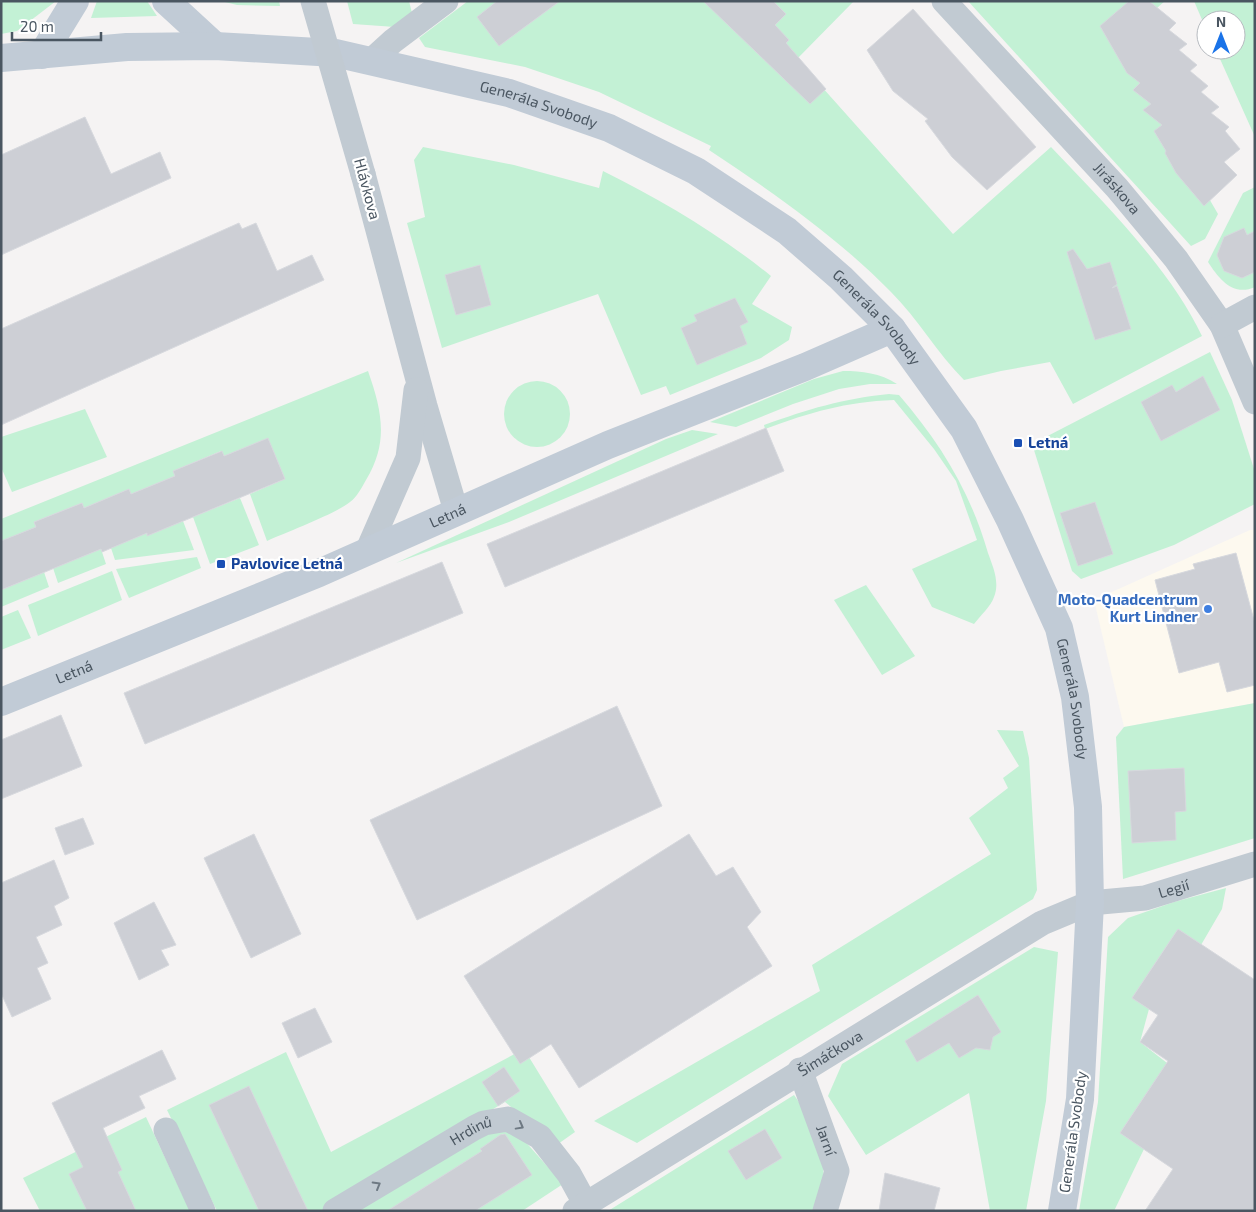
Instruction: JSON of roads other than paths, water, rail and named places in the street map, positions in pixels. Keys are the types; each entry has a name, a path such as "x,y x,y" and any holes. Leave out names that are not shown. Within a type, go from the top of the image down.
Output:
{"main road":[{"path":"42,55 75,1"},
{"path":"166,1 215,46"},
{"name":"Generála Svobody","path":"1,58 127,47 215,46 336,53 510,93 609,128 696,171 787,231 841,278 892,328 964,429 1010,520 1059,628 1075,697 1088,807 1090,903 1080,1099 1062,1211"},
{"name":"Letná","path":"1,702 199,623 367,552 608,445 805,367 892,328"}],"street":[{"name":"Hlávkova","path":"313,1 456,511"},
{"path":"371,61 446,1"},
{"name":"Jiráskova","path":"944,1 1117,188 1176,259 1222,325 1255,402"},
{"path":"1222,325 1255,307"},
{"name":"Hlávkova","path":"367,552 408,458 418,378"},
{"name":"Legií","path":"1090,903 1145,898 1255,864"},
{"name":"Šimáčkova","path":"580,1208 800,1070 1042,923 1090,903"},
{"name":"Jarní","path":"800,1070 837,1171 825,1211"},
{"name":"Hrdinů","path":"335,1211 474,1128 484,1123 508,1119 540,1137 569,1174 580,1208"},
{"path":"166,1130 203,1211"}],"place":[{"name":"Letná","path":"1018,443"},
{"name":"Pavlovice Letná","path":"221,564"},
{"name":"Moto-Quadcentrum Kurt Lindner","path":"1208,609"}]}
